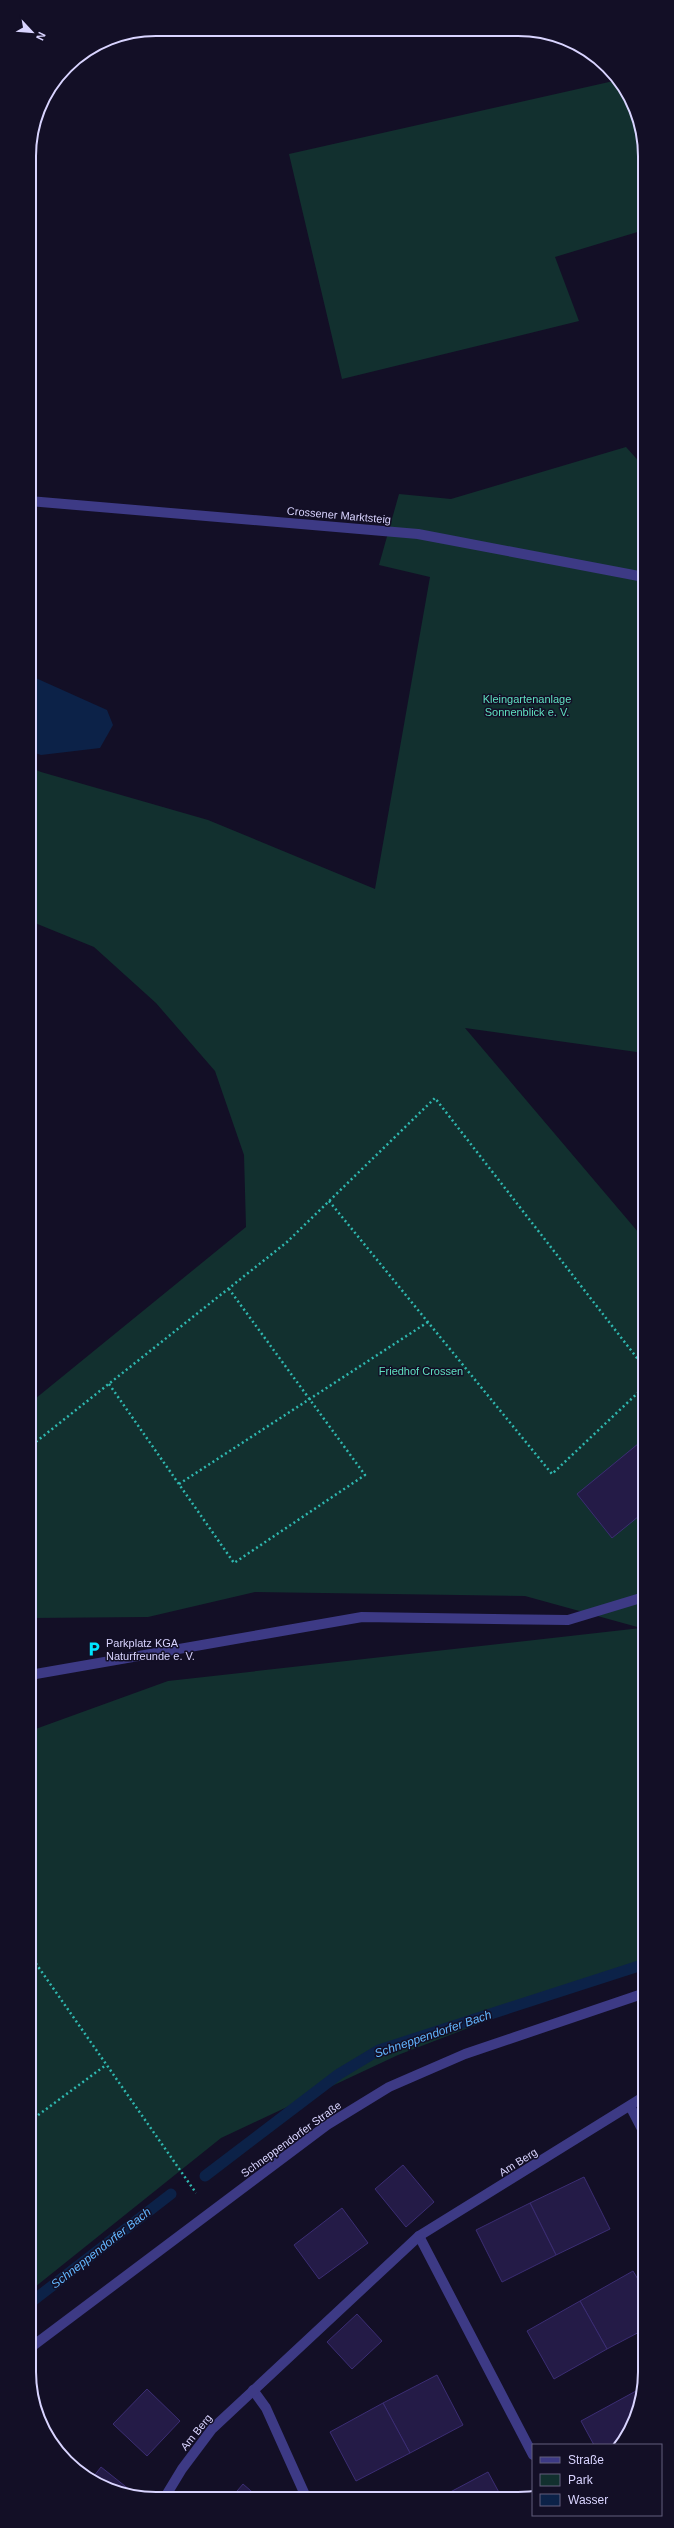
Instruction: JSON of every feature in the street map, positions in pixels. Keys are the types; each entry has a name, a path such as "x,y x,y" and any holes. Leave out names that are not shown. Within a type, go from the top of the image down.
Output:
{"street":[{"name":"Crossener Marktsteig","path":"36,502 418,534 638,576"},
{"path":"36,1674 362,1616 568,1620 638,1599"},
{"name":"Schneppendorfer Straße","path":"36,2344 327,2125 389,2087 465,2054 638,1995"},
{"name":"Am Berg","path":"168,2492 182,2469 212,2429 419,2236 638,2101"},
{"path":"630,2106 638,2121"},
{"path":"419,2236 532,2453"},
{"path":"253,2390 266,2408 304,2492"}],"path":[{"path":"36,1442 287,1242 435,1098 638,1359"},
{"path":"328,1201 552,1474 638,1393"},
{"path":"109,1384 234,1563 365,1475 228,1289"},
{"path":"179,1484 428,1322"},
{"path":"36,1964 211,2213"},
{"path":"36,2117 106,2065"}],"green space":[{"path":"612,81 629,110 637,141 638,232 555,257 579,321 342,379 289,154"},
{"path":"626,447 638,460 638,1052 465,1028 638,1232 638,1627 525,1596 255,1592 148,1617 36,1618 36,1398 246,1227 244,1155 215,1071 156,1003 94,947 36,923 36,770 208,820 375,889 430,577 379,565 399,494 451,499"},
{"path":"638,1628 638,1963 398,2055 221,2138 36,2286 36,1729 168,1681"}],"water":[{"path":"36,678 107,710 113,725 100,748 41,755 36,753"}],"building":[{"path":"638,1444 638,1517 612,1538 577,1494"},
{"path":"403,2165 434,2202 406,2227 375,2189"},
{"path":"584,2177 610,2229 556,2255 530,2203"},
{"path":"530,2203 556,2255 502,2282 476,2230"},
{"path":"342,2208 368,2243 319,2279 294,2245"},
{"path":"633,2271 638,2279 638,2333 607,2349 580,2301"},
{"path":"580,2301 607,2349 554,2379 527,2331"},
{"path":"357,2314 382,2341 352,2369 327,2342"},
{"path":"437,2375 463,2425 410,2453 383,2403"},
{"path":"147,2389 180,2421 147,2456 113,2424"},
{"path":"636,2391 629,2418 614,2444 593,2444 581,2421"},
{"path":"383,2403 410,2453 356,2481 330,2432"},
{"path":"101,2467 128,2489 103,2480 95,2475"},
{"path":"488,2472 499,2492 450,2492"},
{"path":"243,2484 252,2492 236,2492"}],"waterway":[{"name":"Schneppendorfer Bach","path":"205,2176 339,2074 379,2050 638,1966"},
{"name":"Schneppendorfer Bach","path":"36,2298 171,2194"}],"place":[{"name":"Parkplatz KGA Naturfreunde e. V.","path":"94,1649"}],"park label":[{"name":"Kleingartenanlage Sonnenblick e. V.","path":"527,705"},
{"name":"Friedhof Crossen","path":"421,1371"}]}
